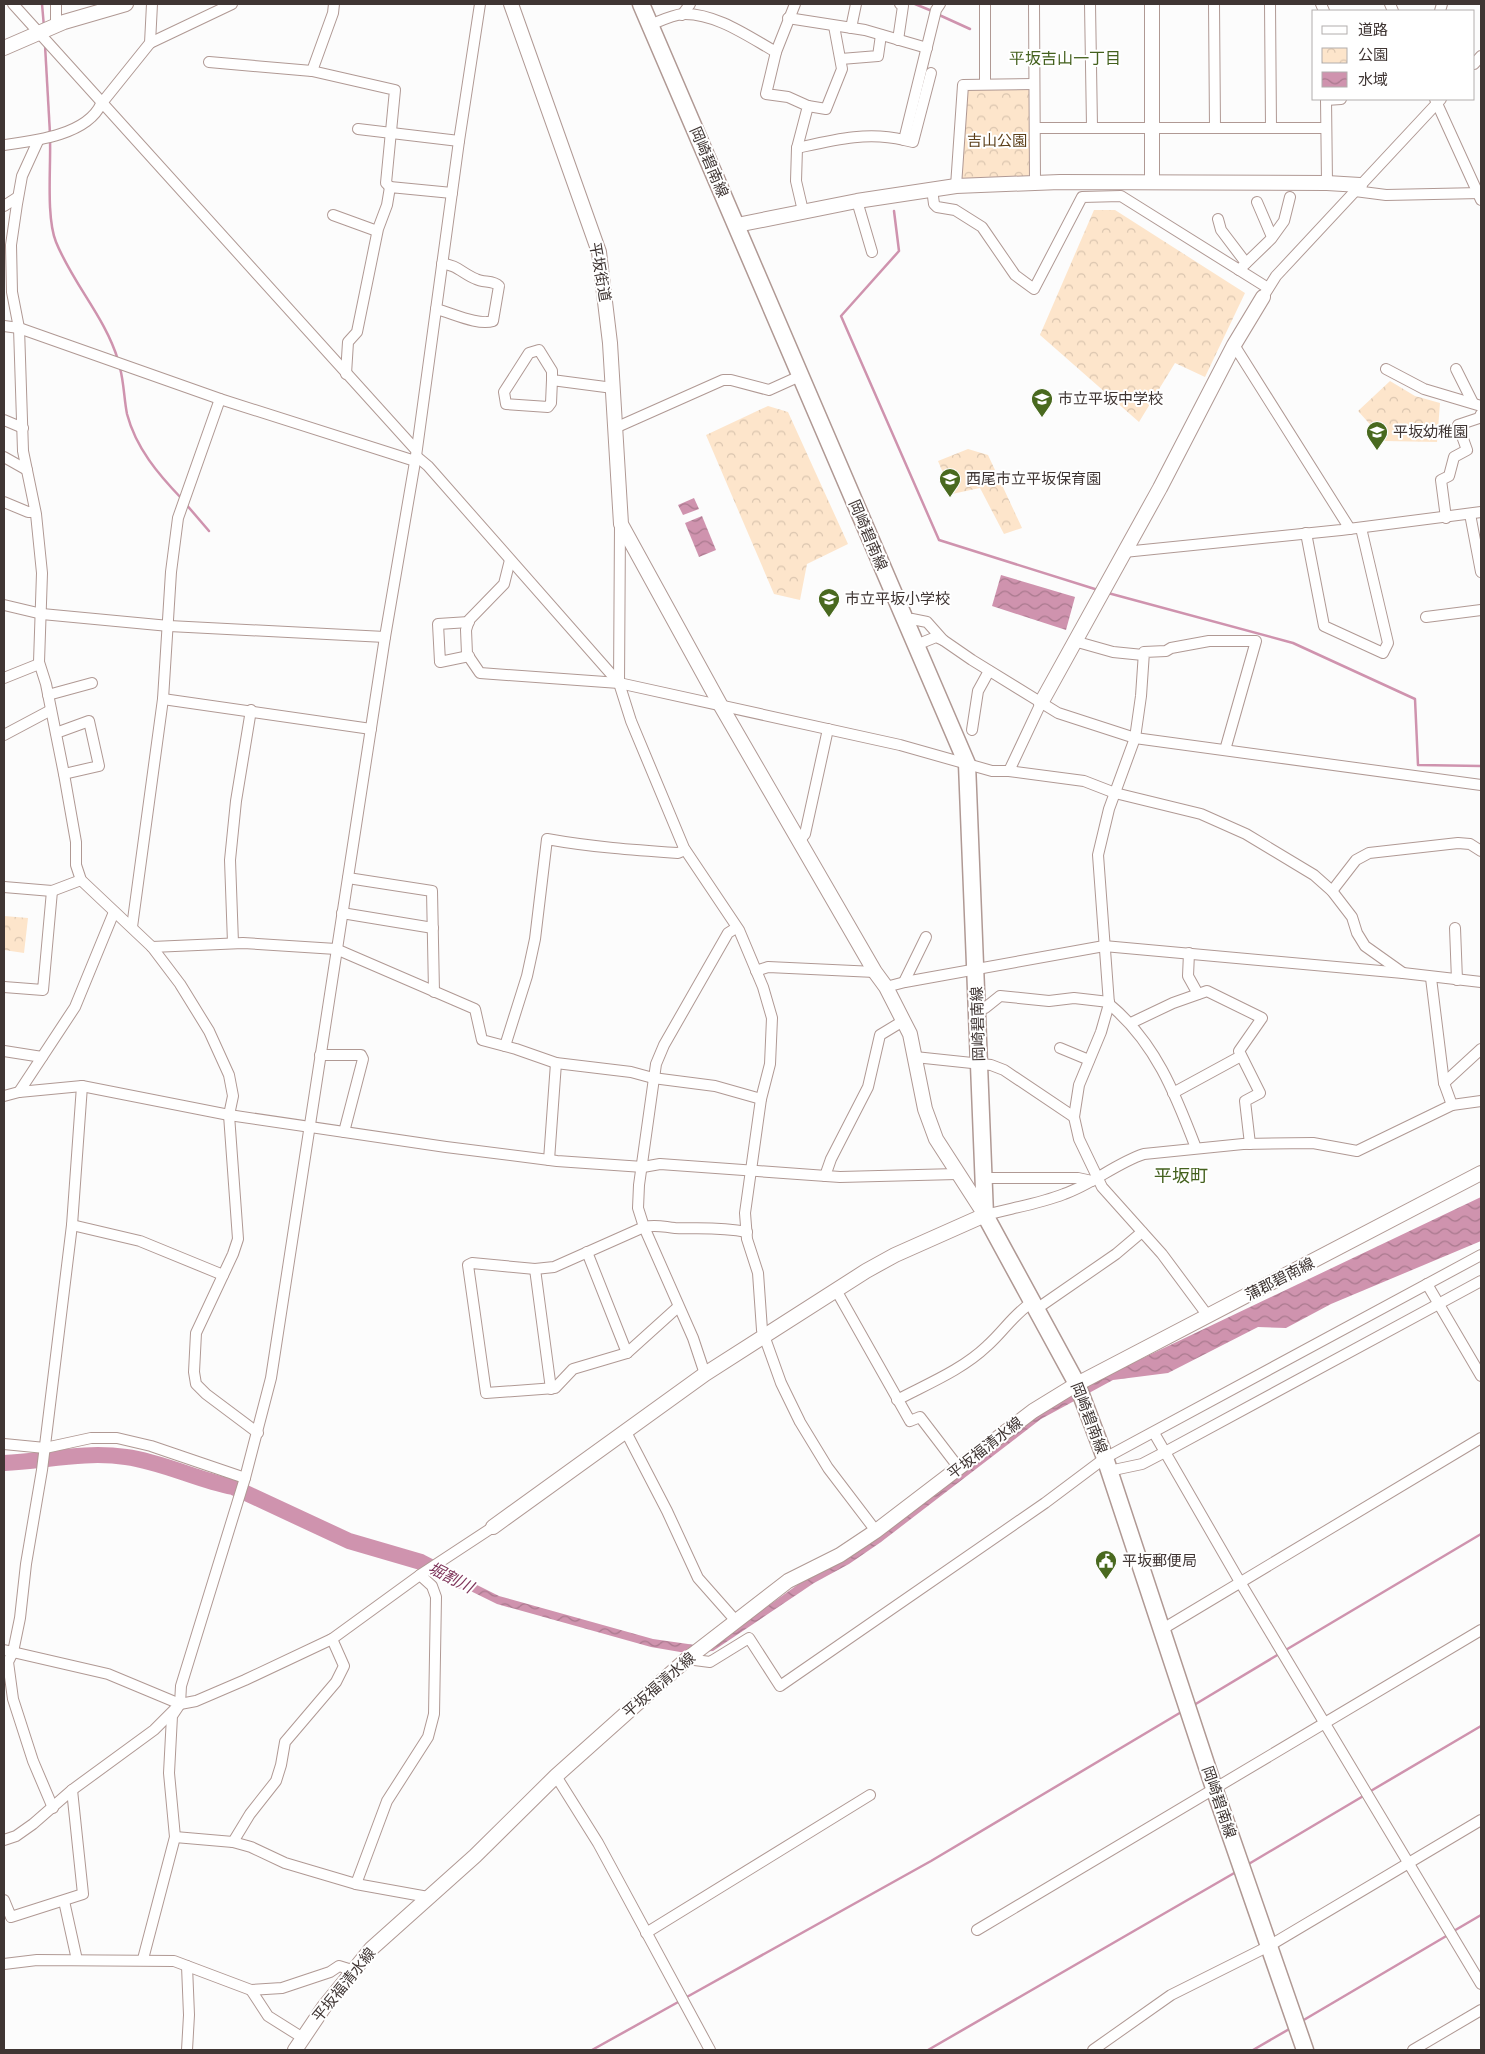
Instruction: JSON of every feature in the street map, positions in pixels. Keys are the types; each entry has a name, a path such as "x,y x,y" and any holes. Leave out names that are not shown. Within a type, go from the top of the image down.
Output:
{"main road":[{"name":"岡崎碧南線","path":"641,4 967,764 976,969 982,1178 985,1215 1079,1389 1107,1464 1214,1788 1305,2050"}],"street":[{"path":"13,4 346,374 416,456 428,466 619,683"},
{"path":"56,4 56,25"},
{"path":"4,48 56,25 126,4"},
{"path":"150,43 152,4"},
{"path":"4,145 38,141 68,132 97,113 101,104 150,43 232,4"},
{"path":"312,71 333,12 334,4"},
{"path":"143,1959 175,1836 169,1773 172,1716 180,1704 182,1686 245,1478 271,1378 385,637 416,456 459,141 480,4"},
{"name":"平坂街道","path":"511,4 599,252 610,343 620,524"},
{"path":"682,15 690,4"},
{"path":"795,4 776,52 766,94 788,97 808,106 826,109 842,69 834,26"},
{"path":"851,28 856,4"},
{"path":"898,40 903,4"},
{"path":"797,148 867,135 884,135 907,141 925,78 927,48 936,10 940,4"},
{"path":"985,4 985,84"},
{"path":"1034,4 1035,182"},
{"path":"1090,4 1092,127"},
{"path":"1152,4 1152,182"},
{"path":"1214,4 1215,128"},
{"path":"1270,4 1271,128"},
{"path":"650,25 682,15 721,22 776,52"},
{"path":"788,18 851,28 927,48"},
{"path":"841,60 878,56 881,35"},
{"path":"209,62 312,71 395,90 386,183 390,187 452,193"},
{"path":"956,186 963,85 1034,84"},
{"path":"1326,100 1327,183"},
{"path":"737,225 857,201 956,186 1035,182 1327,183 1358,188 1386,194 1480,195 1437,100 1358,188 1276,276 1234,345 1160,488 1110,574 1041,703 1009,771"},
{"path":"803,211 796,180 797,148 808,106"},
{"path":"1035,128 1326,128"},
{"path":"358,129 459,141"},
{"path":"38,141 22,176 11,245 12,292 19,328 23,451 35,512 42,573 40,664 64,774 81,880 152,946 171,969 209,1032 230,1075 233,1096 229,1115 238,1239 233,1254 196,1333 194,1372 196,1384 206,1394 258,1433"},
{"path":"346,374 348,342 357,332 377,231 387,205 390,187"},
{"path":"932,190 934,204 937,207 954,210 982,227 1015,275 1034,290 1082,197 1121,196 1243,267"},
{"path":"1243,267 1272,237 1284,221 1290,196"},
{"path":"4,206 18,197"},
{"path":"857,201 872,252"},
{"path":"1257,202 1272,237"},
{"path":"333,215 377,231"},
{"path":"1218,219 1221,230 1243,267 1266,292"},
{"path":"436,309 480,323 491,322 493,321 499,286 476,280 450,264 442,264"},
{"path":"4,326 19,328 220,398 416,456"},
{"path":"1234,345 1350,529"},
{"path":"539,350 552,371 552,380 551,403 548,407 506,404 504,392 529,353 539,350"},
{"path":"1386,368 1424,389 1477,405"},
{"path":"1456,369 1477,405"},
{"path":"615,428 723,380 731,380 770,390 800,376"},
{"path":"552,380 612,388"},
{"path":"132,927 163,699 171,572 178,518 220,398"},
{"path":"1446,518 1441,480 1449,476 1454,457 1467,450 1458,425 1478,418 1481,414"},
{"path":"4,420 23,428"},
{"path":"4,458 27,470"},
{"path":"4,502 28,512 35,512"},
{"path":"1124,552 1361,528 1481,512"},
{"path":"1470,514 1481,572"},
{"path":"620,524 619,683 631,721 685,850 736,928 756,971 772,1018 770,1064 761,1099 744,1212 746,1232 758,1273 764,1336 781,1383 800,1422 828,1468 876,1531"},
{"path":"620,524 721,706 886,988 910,1034 929,1123 957,1174 985,1215"},
{"path":"1306,533 1324,626 1383,653 1388,643 1361,528"},
{"path":"510,560 504,584 498,588 469,622 466,630 469,656 480,673 619,683 900,745 992,771 1009,771 1084,781 1115,793 1201,814 1234,828 1290,858 1314,875 1332,891 1352,917 1357,933 1365,946 1403,973"},
{"path":"4,605 42,614 169,626 385,637"},
{"path":"1426,617 1481,610"},
{"path":"906,621 912,619 927,622 943,640"},
{"path":"469,622 438,624 440,662 469,656"},
{"path":"916,645 936,637 1058,714 1135,738 1481,785"},
{"path":"1208,1316 1162,1254 1095,1180 1079,1139 1074,1117 1079,1085 1109,1003 1098,855 1100,840 1135,738 1141,696 1144,652 1166,651 1171,648 1210,640 1256,641 1225,750"},
{"path":"1074,641 1113,652 1143,656"},
{"path":"4,678 40,664"},
{"path":"972,730 978,691 989,671"},
{"path":"48,695 92,683"},
{"path":"163,699 251,710 371,729"},
{"path":"4,735 51,710"},
{"path":"233,943 230,860 236,801 251,710"},
{"path":"56,733 89,722 99,766 64,774"},
{"path":"800,840 805,834 828,729"},
{"path":"505,1046 527,976 535,939 547,839 606,848 678,853 685,850"},
{"path":"1332,891 1356,860 1369,854 1458,843 1470,844 1481,851"},
{"path":"348,878 432,891 434,992"},
{"path":"4,887 52,891 81,880"},
{"path":"4,987 43,990 52,891"},
{"path":"19,1092 75,1007 114,912"},
{"path":"342,913 433,928"},
{"path":"705,1374 693,1338 644,1227 638,1208 639,1185 653,1078 668,1036 728,933 736,928"},
{"path":"1455,928 1457,980"},
{"path":"904,982 926,938"},
{"path":"152,946 233,943 336,949 475,1009 482,1040 556,1063 631,1072 653,1078 715,1086 761,1099"},
{"path":"886,988 904,982 1104,946 1403,973 1431,978 1481,982"},
{"path":"1189,953 1188,976 1198,994"},
{"path":"756,971 768,967 875,972"},
{"path":"1431,978 1444,1083 1452,1105"},
{"path":"1131,1023 1173,1003 1198,994 1210,992 1262,1018 1239,1051 1260,1093 1245,1101 1250,1144"},
{"path":"977,1008 985,1008 1000,996 1049,1001 1074,998 1109,1003 1131,1023 1149,1048 1173,1093 1196,1148"},
{"path":"825,1176 831,1159 868,1088 880,1035 903,1021"},
{"path":"1060,1048 1089,1060"},
{"path":"1444,1083 1481,1049"},
{"path":"4,1050 42,1057"},
{"path":"320,1055 361,1055 363,1060 344,1132"},
{"path":"1173,1093 1241,1056"},
{"path":"915,1057 979,1063 1004,1070 1074,1117"},
{"path":"549,1160 556,1063"},
{"path":"53,1808 33,1761 12,1699 8,1651 44,1448 72,1225 82,1086"},
{"path":"4,1096 19,1092 82,1086 229,1115 549,1160 642,1167 660,1164 825,1176 957,1174"},
{"path":"8,1651 108,1674 180,1704 196,1701 332,1639 420,1575 493,1527 705,1374 836,1290 895,1255 985,1215 1064,1195 1138,1156 1196,1148 1250,1144 1313,1143 1357,1151 1452,1105 1481,1101"},
{"name":"蒲郡碧南線","path":"1079,1389 1208,1316 1481,1173"},
{"path":"982,1178 1078,1178 1095,1180"},
{"path":"678,1307 627,1353 573,1369 555,1388 486,1393 468,1265 472,1263 535,1269 554,1268 644,1227 655,1224 673,1228 723,1227 746,1232"},
{"path":"72,1225 140,1241 223,1275"},
{"path":"897,1400 963,1364 987,1347 1012,1318 1116,1254 1142,1232"},
{"path":"587,1252 627,1353"},
{"path":"687,1659 710,1662 748,1638 780,1686 1045,1503 1154,1433 1481,1255"},
{"path":"535,1269 551,1389"},
{"path":"1107,1464 1142,1464 1481,1281"},
{"path":"1426,1284 1481,1376"},
{"path":"836,1290 910,1420 920,1417 959,1468"},
{"name":"平坂福清水線","path":"295,2050 352,1970 371,1949 475,1856 556,1776 687,1659 788,1581 840,1555 876,1531 1033,1410 1079,1389"},
{"path":"626,1432 667,1511 698,1578 736,1621"},
{"path":"1154,1433 1240,1582 1481,1984"},
{"path":"4,1444 44,1448 91,1438 117,1438 151,1446 245,1478"},
{"path":"1161,1630 1481,1438"},
{"path":"356,1884 387,1801 428,1737 434,1714 436,1597 432,1586 420,1575"},
{"path":"978,1930 1481,1630"},
{"path":"233,1842 250,1814 276,1781 282,1765 285,1742 336,1682 344,1666 332,1639"},
{"path":"4,1840 16,1836 53,1808 72,1790 154,1730 180,1704"},
{"path":"556,1776 598,1843 710,2050"},
{"path":"4,1900 11,1917 83,1894 72,1790"},
{"path":"646,1933 870,1795"},
{"path":"1093,2050 1171,1995 1269,1946 1481,1820"},
{"path":"175,1836 233,1842 251,1846 285,1863 356,1884 428,1897"},
{"path":"64,1901 77,1960"},
{"path":"4,1964 37,1960 106,1962 143,1959 174,1961 205,1970 251,1990 282,1988 330,1972 339,1966 352,1970"},
{"path":"187,1966 189,2015 187,2050"},
{"path":"251,1990 268,2016 303,2038"},
{"path":"1413,2050 1481,2010"}],"green space":[{"name":"吉山公園","path":"968,88 1028,88 1031,92 1031,173 1028,176 961,180 966,91"},
{"path":"1094,210 1115,210 1245,293 1205,377 1175,363 1139,422 1040,335"},
{"path":"1390,381 1415,396 1440,403 1437,442 1385,441 1358,411"},
{"path":"768,406 788,412 848,544 807,564 800,600 774,594 706,435"},
{"path":"968,449 988,455 1022,528 1004,534 980,488 952,494 938,461"},
{"path":"4,916 28,918 24,953 4,950"}],"water":[{"path":"694,498 699,509 683,515 678,505"},
{"path":"702,516 716,550 699,557 685,523"},
{"path":"1001,575 1075,597 1066,630 992,606"},
{"path":"1481,1197 1481,1241 1331,1304 1286,1328 1258,1327 1168,1373 1113,1380 1041,1419 881,1542 849,1564 814,1583 713,1651 686,1653 651,1647 497,1604 436,1574 443,1568 499,1596 653,1639 695,1645 716,1643 1038,1413 1101,1378"}],"waterway":[{"path":"42,4 44,27"},
{"path":"915,4 932,11"},
{"path":"937,14 970,29"},
{"path":"45,45 50,134"},
{"path":"50,139 50,206 56,242 71,272 105,329 118,360"},
{"path":"894,211 899,251 841,316 939,540 1098,590"},
{"path":"120,368 127,414 136,438 156,470 182,499"},
{"path":"185,503 209,531"},
{"path":"1108,593 1293,643 1415,699 1418,765 1481,766"},
{"name":"堀割川","path":"4,1463 95,1455 140,1459 233,1487 349,1541 421,1562 458,1581"},
{"path":"1284,1651 1481,1534"},
{"path":"1194,1705 1279,1654"},
{"path":"685,1998 931,1861 1183,1711"},
{"path":"1369,1792 1481,1726"},
{"path":"1247,1865 1365,1795"},
{"path":"928,2050 1236,1872"},
{"path":"1452,1932 1481,1915"},
{"path":"1302,2021 1448,1935"},
{"path":"592,2050 680,2001"},
{"path":"1253,2050 1291,2028"}],"place":[{"name":"市立平坂中学校","path":"1042,418"},
{"name":"平坂幼稚園","path":"1377,451"},
{"name":"西尾市立平坂保育園","path":"950,498"},
{"name":"市立平坂小学校","path":"829,618"},
{"name":"平坂郵便局","path":"1106,1580"}],"district":[{"name":"平坂吉山一丁目","path":"1065,58"},
{"name":"平坂町","path":"1181,1176"}]}
